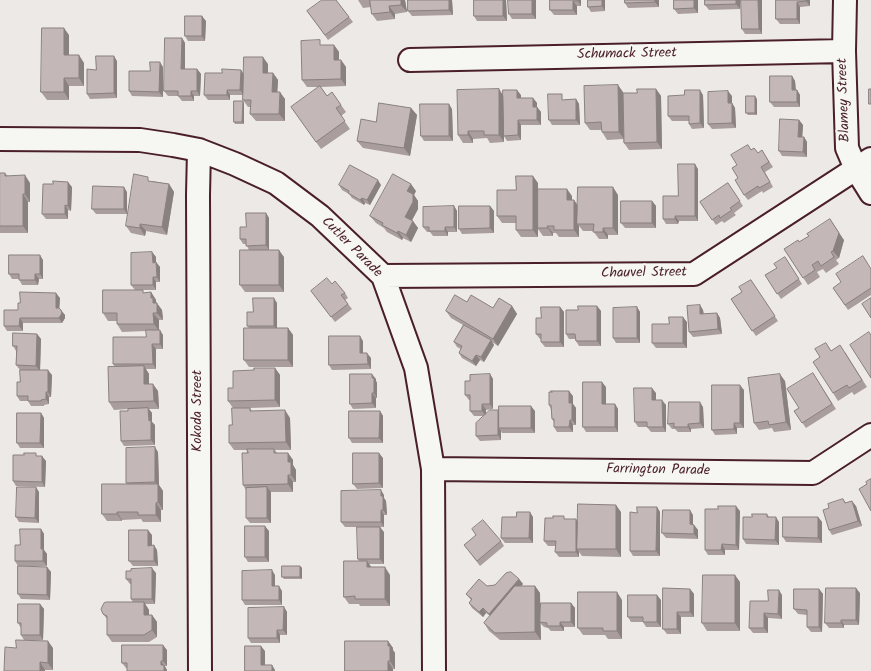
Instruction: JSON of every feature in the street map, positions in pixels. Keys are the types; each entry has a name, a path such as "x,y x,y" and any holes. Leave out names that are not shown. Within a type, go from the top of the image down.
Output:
{"street":[{"name":"Blamey Street","path":"846,0 844,51 847,148 863,164 871,193"},
{"name":"Schumack Street","path":"410,60 844,51"},
{"name":"Cutler Parade","path":"0,139 140,140 199,150 276,183 320,216 383,276 416,368 433,469 434,671"},
{"name":"Kokoda Street","path":"199,150 200,671"},
{"name":"Chauvel Street","path":"383,276 694,274 863,164"},
{"name":"Farrington Parade","path":"433,469 813,473 871,435"}],"building":[{"path":"322,0 336,0 349,17 325,35 307,11"},
{"path":"370,0 401,0 401,5 389,6 390,12 372,14"},
{"path":"408,0 449,0 449,10 408,11"},
{"path":"474,0 503,0 503,16 474,16"},
{"path":"508,0 532,0 532,14 509,14"},
{"path":"550,0 578,1 573,1 573,10 550,10"},
{"path":"588,0 602,0 602,6 588,7"},
{"path":"625,0 655,0 655,2 625,3"},
{"path":"674,0 694,0 694,8 674,9"},
{"path":"705,0 736,0 736,4 705,5"},
{"path":"741,0 758,0 759,29 742,29"},
{"path":"776,0 806,1 797,2 797,19 776,19"},
{"path":"185,16 202,16 202,36 185,36"},
{"path":"42,28 64,28 64,55 79,55 79,78 64,78 64,92 41,92"},
{"path":"165,38 182,38 181,69 197,69 197,91 191,91 191,96 178,96 178,91 164,91"},
{"path":"320,40 320,45 334,45 334,60 341,60 341,79 302,80 301,41"},
{"path":"96,56 114,56 114,93 87,94 87,69 96,70"},
{"path":"244,57 263,57 263,73 273,73 272,92 280,92 279,114 250,114 251,100 243,100"},
{"path":"150,62 160,62 159,92 129,91 129,71 150,71"},
{"path":"222,69 241,70 240,90 227,90 227,95 204,95 205,73 222,73"},
{"path":"770,76 792,76 792,90 797,90 797,102 770,102"},
{"path":"618,85 619,132 602,132 601,122 585,123 584,86"},
{"path":"320,86 327,96 332,92 341,105 336,108 345,121 316,142 291,107"},
{"path":"499,89 499,135 484,135 484,131 468,131 468,135 458,135 457,90"},
{"path":"637,89 656,89 657,142 624,143 623,93 637,93"},
{"path":"869,89 871,89 871,104 869,104"},
{"path":"503,90 517,90 517,98 533,98 533,107 537,107 537,120 518,120 518,135 504,136"},
{"path":"685,90 700,90 700,123 689,124 689,116 668,116 668,96 684,95"},
{"path":"728,91 728,103 732,103 732,123 708,124 708,92"},
{"path":"548,94 562,94 562,100 576,99 576,120 549,120"},
{"path":"746,96 755,96 755,113 746,113"},
{"path":"234,101 243,101 242,122 234,122"},
{"path":"379,103 411,108 404,148 357,141 361,119 376,122"},
{"path":"420,104 449,104 449,136 421,136"},
{"path":"780,119 799,120 798,137 804,137 803,152 779,151"},
{"path":"748,145 751,150 754,148 758,153 762,150 769,162 761,167 770,182 759,188 758,186 744,195 735,180 738,178 732,168 737,165 731,155"},
{"path":"678,164 695,164 695,216 675,216 675,219 663,219 663,196 678,196"},
{"path":"350,165 378,180 367,200 362,198 360,200 339,185"},
{"path":"0,173 5,173 5,176 25,175 23,226 0,226"},
{"path":"134,174 148,177 148,181 169,184 162,227 140,224 140,228 126,226"},
{"path":"393,174 411,184 407,191 413,194 413,202 405,217 413,221 406,235 398,231 397,233 370,216"},
{"path":"516,176 533,176 533,230 516,230 516,216 497,216 497,190 516,190"},
{"path":"53,181 68,182 68,206 65,205 65,214 42,214 43,184 53,184"},
{"path":"728,183 740,201 730,208 732,210 720,218 719,215 712,220 700,202"},
{"path":"93,186 124,187 124,209 92,209"},
{"path":"578,187 613,187 613,228 603,228 603,232 593,232 594,224 577,224"},
{"path":"538,189 567,189 567,200 574,200 574,230 554,230 554,226 538,228"},
{"path":"621,201 652,201 652,223 621,223"},
{"path":"454,206 454,227 445,227 445,231 429,231 429,227 423,227 423,207"},
{"path":"459,206 490,206 490,228 459,229"},
{"path":"246,213 266,213 266,245 246,246 246,239 240,239 240,227 246,227"},
{"path":"830,219 839,233 831,252 834,257 821,266 818,261 812,265 815,270 803,278 784,249 798,240 799,242 809,236 807,234"},
{"path":"240,250 279,250 279,285 240,285"},
{"path":"152,252 153,263 156,262 157,277 153,277 153,285 131,285 131,253"},
{"path":"9,255 40,255 40,274 35,274 35,280 19,280 19,274 9,274"},
{"path":"863,256 871,269 871,288 845,305 833,288 841,282 836,274"},
{"path":"785,257 799,279 777,294 765,275 777,268 774,264"},
{"path":"327,278 332,284 335,281 345,293 341,295 348,304 331,317 311,291"},
{"path":"751,280 775,316 752,331 731,299 742,292 739,287"},
{"path":"103,290 143,290 143,293 151,292 153,303 157,303 157,313 153,313 154,324 117,324 117,313 103,313"},
{"path":"20,292 56,293 56,308 59,308 62,313 59,318 20,318 19,326 4,326 4,310 18,310"},
{"path":"455,295 467,302 471,295 493,308 499,298 512,306 493,339 446,311"},
{"path":"253,298 274,298 274,326 247,326 247,312 253,312"},
{"path":"871,298 871,318 862,304"},
{"path":"700,305 700,314 717,313 718,329 689,332 687,306"},
{"path":"578,306 597,306 597,341 576,341 575,334 566,334 566,310 578,310"},
{"path":"541,307 560,307 560,342 541,342 541,334 536,334 536,318 541,318"},
{"path":"637,307 637,338 613,338 613,308"},
{"path":"669,317 683,317 683,343 652,343 652,324 669,324"},
{"path":"464,325 491,340 481,357 476,355 472,361 459,353 462,346 454,342"},
{"path":"244,328 288,328 288,360 244,360"},
{"path":"146,330 160,330 160,344 152,344 153,364 113,364 113,337 146,337"},
{"path":"869,332 871,335 871,378 850,345"},
{"path":"13,333 37,334 36,366 16,365 17,346 13,346"},
{"path":"329,336 360,336 360,353 367,353 368,364 329,365"},
{"path":"826,343 831,351 840,345 862,380 849,388 847,385 833,393 813,362 820,357 815,349"},
{"path":"144,366 144,384 153,384 154,401 109,402 108,367"},
{"path":"254,368 275,368 275,400 228,401 228,388 233,388 233,371 254,370"},
{"path":"20,370 48,370 48,392 46,392 46,399 28,401 28,396 17,396 17,382 20,382"},
{"path":"813,373 832,404 802,423 794,411 799,408 787,389"},
{"path":"350,374 372,374 372,378 374,378 374,393 372,393 372,403 350,404"},
{"path":"490,374 490,404 482,404 482,411 470,411 470,395 465,395 465,381 470,381 470,375"},
{"path":"780,374 786,422 769,425 768,421 754,423 748,378"},
{"path":"583,382 602,382 602,404 615,404 615,427 583,427"},
{"path":"712,385 740,385 740,423 734,423 734,429 712,430"},
{"path":"634,388 652,388 652,400 662,400 663,427 647,427 647,422 635,422"},
{"path":"569,391 569,403 572,403 572,420 570,420 569,427 554,427 551,405 549,405 549,392"},
{"path":"669,402 700,402 700,423 688,424 688,427 674,427 674,423 668,424"},
{"path":"499,406 531,406 531,428 499,428"},
{"path":"148,408 149,421 151,420 151,440 121,441 120,411"},
{"path":"232,408 250,408 250,411 285,410 286,442 229,443 229,425 232,425"},
{"path":"490,410 498,410 498,435 476,436 476,423"},
{"path":"349,411 380,411 379,438 349,438"},
{"path":"17,413 41,413 40,443 17,443"},
{"path":"155,447 155,482 126,483 126,448"},
{"path":"247,449 274,449 274,453 288,453 288,462 291,462 291,475 288,475 288,484 243,485 242,453 248,453"},
{"path":"24,453 36,453 36,456 42,456 42,482 13,481 13,455 24,455"},
{"path":"353,453 379,453 379,483 353,484"},
{"path":"871,479 871,511 859,489"},
{"path":"102,484 158,484 156,515 138,515 138,512 102,514"},
{"path":"17,487 36,487 35,518 16,517"},
{"path":"267,487 267,518 246,518 246,488"},
{"path":"381,490 383,510 381,510 381,522 341,522 341,491"},
{"path":"843,499 845,503 852,501 858,521 829,530 823,510 829,508 828,504"},
{"path":"578,504 616,505 616,549 577,549"},
{"path":"718,506 736,506 736,545 722,544 721,550 705,550 705,509 718,509"},
{"path":"637,507 657,507 656,551 630,551 630,512 637,513"},
{"path":"663,510 690,510 690,524 694,525 694,534 662,533"},
{"path":"517,512 530,512 529,538 501,538 502,517 516,517"},
{"path":"752,514 767,514 767,517 776,517 775,540 743,539 743,517 752,517"},
{"path":"553,516 564,516 564,519 576,519 576,552 555,552 556,541 544,541 545,518 553,518"},
{"path":"783,517 818,517 818,538 783,537"},
{"path":"483,520 501,541 477,561 464,545 476,535 472,529"},
{"path":"245,526 265,526 265,557 245,557"},
{"path":"357,527 380,527 380,559 358,559"},
{"path":"20,529 41,529 43,561 15,561 15,545 20,545"},
{"path":"129,530 148,530 148,546 154,545 154,561 129,561"},
{"path":"344,561 367,561 367,567 385,567 385,599 355,599 355,596 344,597"},
{"path":"18,566 47,567 47,595 18,594"},
{"path":"282,566 300,566 300,577 282,577"},
{"path":"152,568 152,599 131,599 131,579 126,579 126,571"},
{"path":"272,570 272,586 279,586 279,600 242,600 242,571"},
{"path":"511,572 519,579 489,614 483,608 479,612 469,603 472,599 466,594 479,579 487,586 495,585 506,573"},
{"path":"703,575 735,575 735,623 702,623"},
{"path":"515,586 535,586 535,632 495,633 484,623"},
{"path":"663,588 690,589 690,612 677,612 677,629 663,629"},
{"path":"826,588 856,588 856,620 841,620 841,623 825,623"},
{"path":"794,589 819,589 819,627 807,627 807,610 794,609"},
{"path":"768,590 779,590 778,614 764,613 764,628 749,628 750,601 768,601"},
{"path":"578,592 617,592 617,631 603,631 603,628 578,628"},
{"path":"628,595 657,595 657,622 643,622 643,617 628,617"},
{"path":"144,602 144,615 152,615 152,630 144,635 107,635 107,616 103,614 101,609 104,603"},
{"path":"541,603 571,603 571,622 560,622 560,626 547,626 547,623 540,622"},
{"path":"18,604 40,604 40,635 21,635 21,623 18,623"},
{"path":"284,607 283,630 277,630 277,638 248,638 248,608"},
{"path":"16,640 48,641 48,663 40,662 40,671 4,671 5,647 16,648"},
{"path":"345,641 388,641 390,661 388,661 388,671 345,671"},
{"path":"122,645 163,645 163,661 161,661 161,665 164,665 164,671 127,671 127,663 122,663"},
{"path":"245,646 261,646 261,665 272,665 272,671 245,671"}]}
